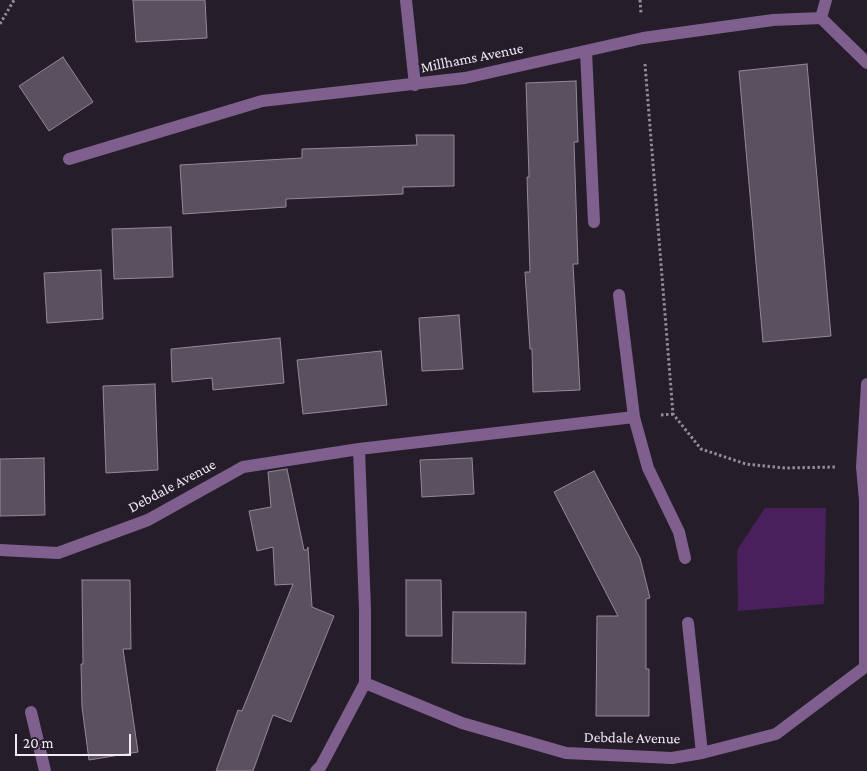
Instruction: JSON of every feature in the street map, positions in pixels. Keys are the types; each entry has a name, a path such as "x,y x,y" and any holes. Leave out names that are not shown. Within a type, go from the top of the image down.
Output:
{"street":[{"path":"406,0 415,84"},
{"path":"826,0 821,18 867,63"},
{"name":"Millhams Avenue","path":"70,159 262,101 465,78 643,38 773,20 821,18"},
{"path":"586,51 594,222"},
{"path":"619,295 634,417 648,468 679,532 685,558"},
{"name":"Debdale Avenue","path":"365,683 462,723 566,753 672,758 702,753 776,734 866,668 866,500 862,467 867,384"},
{"name":"Debdale Avenue","path":"0,550 58,553 148,520 243,467 359,449 634,417"},
{"path":"316,771 321,766 365,683 365,610 359,449"},
{"path":"688,623 702,753"},
{"path":"31,712 45,771"}],"path":[{"path":"0,24 14,0"},
{"path":"640,0 673,414 701,449 746,464 786,468 862,467"}],"shaded area":[{"path":"765,508 826,508 824,604 738,611 737,550"}],"building":[{"path":"133,0 205,0 207,38 136,42"},
{"path":"63,57 93,102 49,131 19,86"},
{"path":"807,64 831,336 763,342 739,71"},
{"path":"576,81 578,142 574,142 578,264 573,264 580,390 533,392 532,349 530,349 525,272 530,272 526,83"},
{"path":"416,135 454,135 454,186 403,187 403,194 286,199 286,207 183,214 180,165 302,158 302,149 417,145"},
{"path":"171,227 173,277 114,279 112,229"},
{"path":"101,270 103,319 47,323 44,273"},
{"path":"459,315 463,369 422,371 419,318"},
{"path":"280,338 284,383 213,390 212,378 172,382 171,349"},
{"path":"381,351 387,405 303,414 297,360"},
{"path":"155,384 158,470 106,473 103,386"},
{"path":"44,458 45,515 0,516 0,459"},
{"path":"472,458 474,494 422,497 420,460"},
{"path":"287,469 304,550 307,550 308,547 312,607 334,616 291,722 273,715 253,771 216,771 238,710 242,711 293,584 275,585 273,547 257,551 249,511 271,507 268,472"},
{"path":"594,471 640,558 650,598 646,599 646,669 649,669 649,716 596,716 597,616 618,616 554,492"},
{"path":"82,580 130,580 131,649 123,649 138,752 89,760 82,707"},
{"path":"406,580 441,580 442,636 406,636"},
{"path":"453,612 526,612 525,664 452,663"}]}
